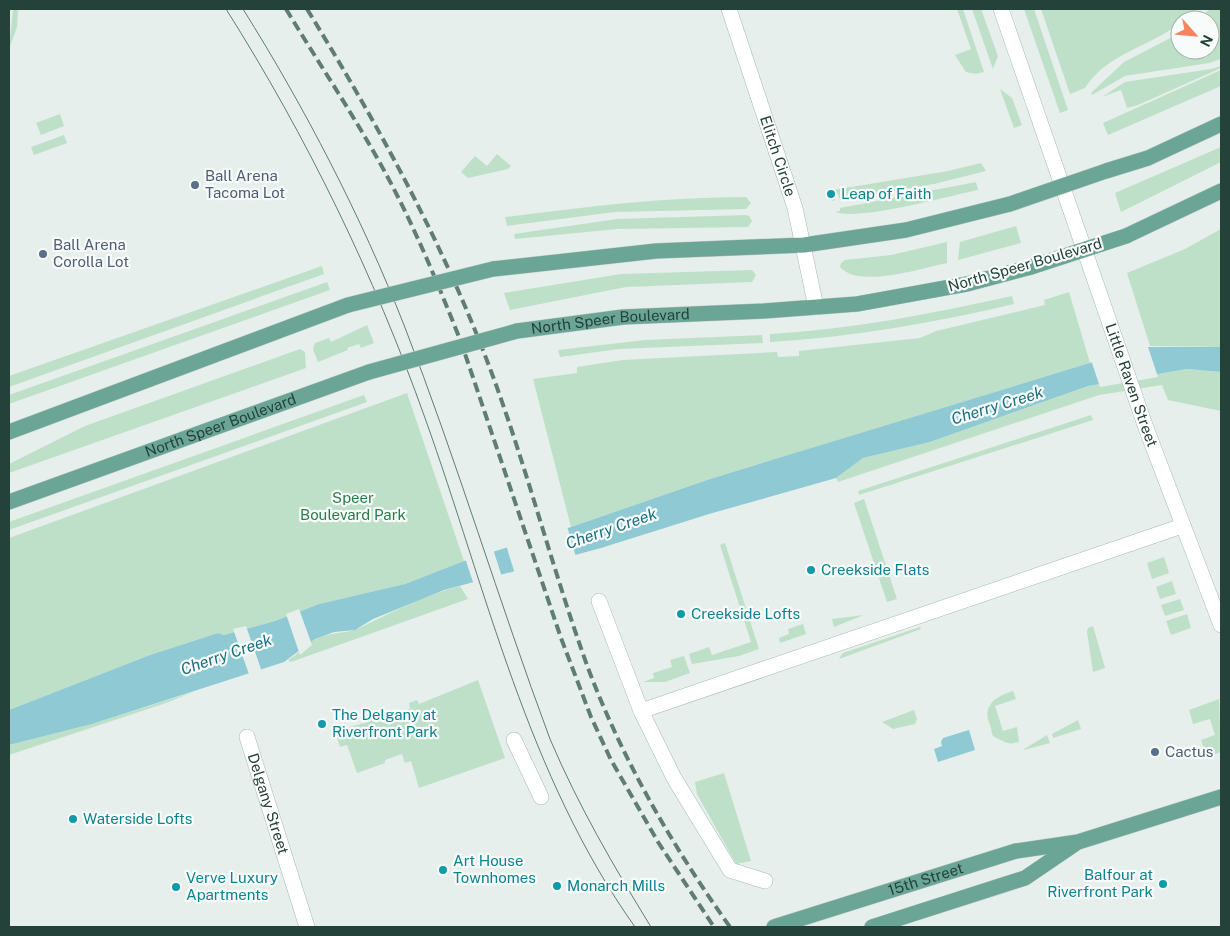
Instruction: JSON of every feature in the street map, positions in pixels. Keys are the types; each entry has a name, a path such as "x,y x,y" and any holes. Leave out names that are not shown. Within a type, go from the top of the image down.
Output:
{"main road":[{"path":"9,432 348,305 493,269 656,251 804,245 906,230 1010,204 1148,158 1221,124"},
{"name":"North Speer Boulevard","path":"9,502 369,372 517,331 623,317 857,304 967,284 1032,267 1126,236 1221,190"},
{"name":"15th Street","path":"774,927 1016,851 1078,842 1221,797"},
{"name":"15th Street","path":"872,927 1025,878 1078,842"}],"street":[{"name":"Elitch Circle","path":"729,9 789,190 804,245 816,307"},
{"name":"Little Raven Street","path":"1001,9 1146,428 1221,625"},
{"path":"641,711 1182,526"},
{"path":"599,601 641,711 674,778 730,870 764,881"},
{"name":"Delgany Street","path":"247,737 307,927"},
{"path":"514,740 541,798"}],"green space":[{"path":"13,9 18,9 17,27 9,49"},
{"path":"957,9 963,9 984,72 976,74 966,72 955,55 971,49"},
{"path":"972,9 981,9 998,56 993,69"},
{"path":"1024,9 1034,9 1068,110 1060,113"},
{"path":"1041,9 1198,9 1170,10 1170,30 1117,58 1094,76 1085,88 1070,94"},
{"path":"1221,9 1220,59 1220,10 1209,10"},
{"path":"1170,38 1170,60 1218,60 1125,76 1092,95 1091,93 1124,62"},
{"path":"1221,66 1221,68 1138,105 1127,108 1121,90 1102,97 1125,82"},
{"path":"1221,70 1221,86 1108,135 1103,123"},
{"path":"1000,89 1012,98 1022,125 1014,128"},
{"path":"60,114 64,126 41,135 36,123"},
{"path":"64,135 67,143 34,155 31,147"},
{"path":"1221,147 1221,162 1121,212 1115,193"},
{"path":"497,154 511,166 508,169 468,178 461,172 475,156 487,166"},
{"path":"981,163 986,171 934,184 840,200 838,194 834,195 835,200 832,201 827,191 948,171"},
{"path":"976,182 978,190 905,207 863,213 847,214 835,212 840,211 840,208"},
{"path":"746,197 751,203 746,209 615,212 507,226 505,217 655,201"},
{"path":"746,215 752,221 748,227 617,229 515,239 514,234 617,219"},
{"path":"1016,226 1021,243 958,260 960,242"},
{"path":"1221,229 1221,347 1150,346 1127,273 1185,249"},
{"path":"947,242 947,263 923,269 875,277 849,273 840,267 841,263 845,260 891,255"},
{"path":"322,266 324,274 9,387 9,376"},
{"path":"752,270 756,275 752,282 626,287 510,310 504,293 621,274"},
{"path":"327,282 330,290 9,404 9,395"},
{"path":"1069,292 1090,363 710,479 571,527 533,379 577,373 577,367 623,360 777,352 778,357 799,356 799,351 920,338 936,331 1045,305 1044,300"},
{"path":"1012,296 1014,304 923,323 832,337 770,342 770,334 801,332 892,320"},
{"path":"367,325 374,343 361,348 359,344 347,348 348,350 318,362 313,349 315,343 329,338 331,342"},
{"path":"762,335 763,343 619,349 560,357 558,350 645,340"},
{"path":"300,349 305,352 306,368 9,473 9,464 85,426"},
{"path":"1187,369 1221,372 1221,411 1168,400 1162,385 1099,395 838,482 836,478 863,458 930,442 1088,386"},
{"name":"Speer Boulevard Park","path":"407,393 464,561 405,584 319,604 275,621 224,635 218,633 150,655 9,710 9,538"},
{"path":"364,395 367,402 9,530 9,522"},
{"path":"1091,415 1093,420 859,495 858,491"},
{"path":"864,499 897,599 887,602 854,503"},
{"path":"725,543 759,649 739,656 692,664 689,654 709,647 712,655 751,642 720,545"},
{"path":"1164,557 1169,573 1152,579 1147,563"},
{"path":"1172,581 1176,594 1160,599 1156,587"},
{"path":"460,586 468,599 291,662 288,660 312,641 321,637 357,629 421,599"},
{"path":"1180,599 1184,610 1165,616 1161,605"},
{"path":"1187,614 1191,628 1171,635 1166,621"},
{"path":"864,615 834,627 832,619"},
{"path":"803,624 806,634 780,643 779,638 789,634 788,629"},
{"path":"1093,626 1105,668 1093,672 1087,632 1088,628"},
{"path":"920,627 921,629 839,659 843,653"},
{"path":"684,656 690,673 665,682 643,682 654,678 653,673 672,667 670,660"},
{"path":"478,680 505,758 419,788 411,761 405,763 402,754 385,760 385,763 357,773 347,745 340,747 335,731 368,722 366,716 375,713 377,718 410,709 409,703 417,700 419,704"},
{"path":"1013,691 1016,699 995,706 1003,731 1017,727 1019,742 1012,743 993,736 988,712 992,702"},
{"path":"193,692 166,703 9,755 9,745 92,724"},
{"path":"1219,699 1221,752 1207,757 1201,740 1215,735 1210,719 1193,724 1189,710"},
{"path":"914,710 917,719 915,724 893,729 882,722"},
{"path":"1078,720 1081,729 1053,738 1052,734"},
{"path":"1047,735 1050,743 1024,750 1024,749"},
{"path":"724,773 751,861 736,864 697,794 695,782"}],"water":[{"name":"Cherry Creek","path":"1142,347 1221,347 1221,372 1187,369 1088,386 930,442 863,458 836,478 709,514 601,548 444,590 373,619 355,630 334,632 315,639 284,662 92,724 9,745 9,710 150,655 218,633 224,635 275,621 319,604 405,584 464,561 571,527 710,479"},
{"path":"969,730 975,750 938,762 934,749 942,746 943,738"}],"pier":[{"path":"1147,344 1158,377 1100,387 1091,360"},
{"path":"567,526 576,557 515,574 506,545"},
{"path":"493,549 502,577 474,585 465,558"},
{"path":"299,609 312,645 300,655 286,614"},
{"path":"246,626 262,672 250,677 233,629"}],"tram line":[{"path":"226,9 284,107 337,208 361,259 384,312 425,418 490,615 537,745 565,808 598,869 635,927"},
{"path":"243,9 310,124 351,203 387,284 423,376 550,739 597,835 651,927"}],"railway":[{"path":"286,9 373,150 399,199 432,270 461,342 561,638 591,717 611,760 658,842 714,927"},
{"path":"307,9 386,145 434,237 456,285 495,382 588,668 617,736 633,770 669,834 730,927"}],"place":[{"name":"Ball Arena Tacoma Lot","path":"195,185"},
{"name":"Leap of Faith","path":"831,194"},
{"name":"Ball Arena Corolla Lot","path":"43,254"},
{"name":"Creekside Flats","path":"811,570"},
{"name":"Creekside Lofts","path":"681,614"},
{"name":"The Delgany at Riverfront Park","path":"322,724"},
{"name":"Cactus","path":"1155,752"},
{"name":"Waterside Lofts","path":"73,819"},
{"name":"Art House Townhomes","path":"443,870"},
{"name":"Balfour at Riverfront Park","path":"1163,884"},
{"name":"Monarch Mills","path":"557,886"},
{"name":"Verve Luxury Apartments","path":"176,887"}]}
